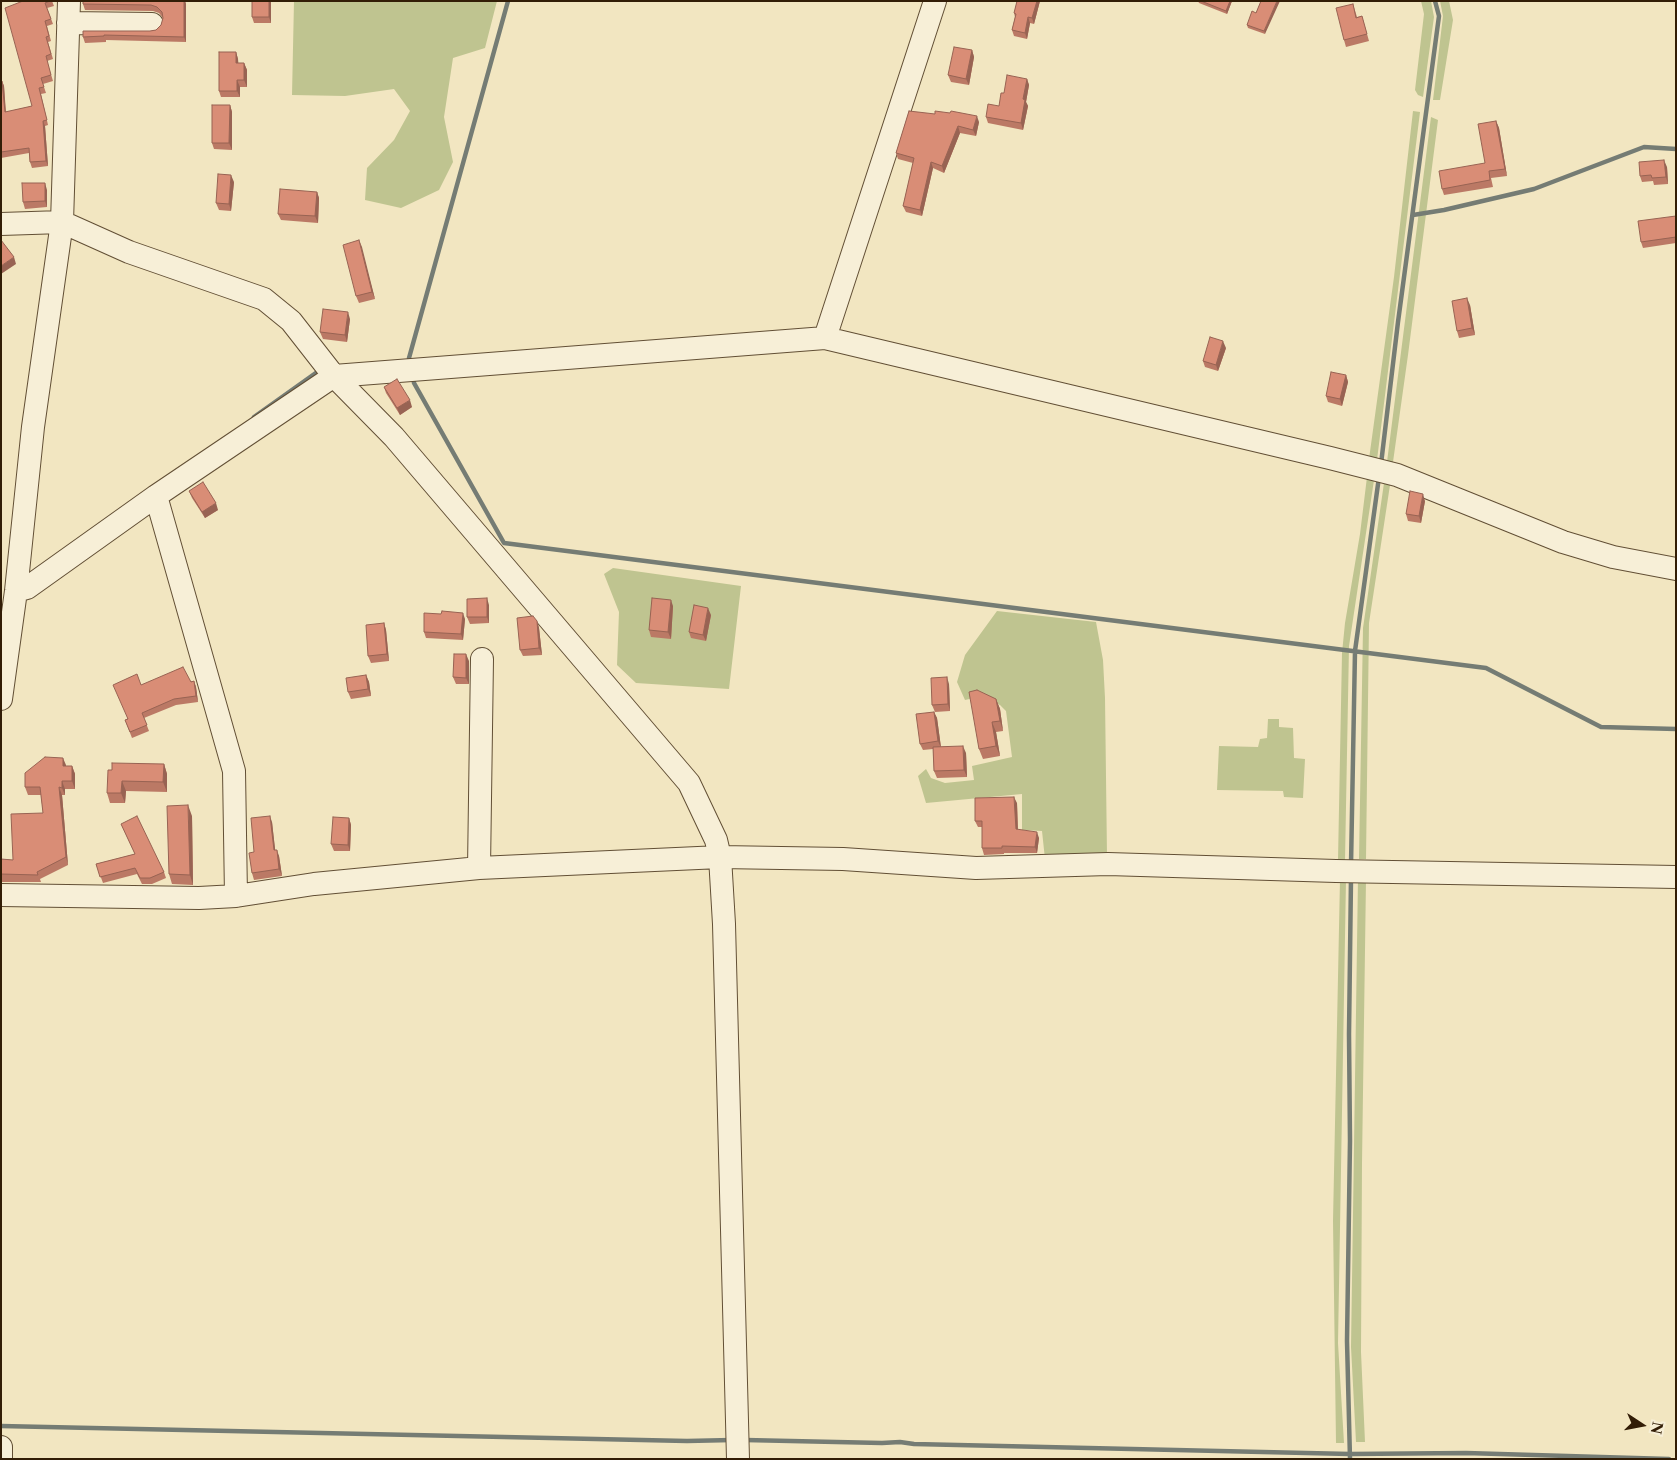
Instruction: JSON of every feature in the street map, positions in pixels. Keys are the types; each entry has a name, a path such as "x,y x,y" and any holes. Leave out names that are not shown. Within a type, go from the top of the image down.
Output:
{"street":[{"path":"825,338 935,1"},
{"path":"1,699 16,591 33,427 62,222 68,12 152,24"},
{"path":"1,224 62,222 129,252 264,299 291,321 334,376 394,437 689,783 716,840 720,857 724,924 738,1459"},
{"path":"16,591 27,588 156,496 334,376 825,338 1397,475 1563,542 1613,557 1676,569"},
{"path":"156,496 234,771 236,896"},
{"path":"479,868 482,659"},
{"path":"1,895 199,898 236,896 314,884 479,868 720,857 843,859 976,868 1108,864 1370,872 1676,877"},
{"path":"1,1447 2,1459"}],"green space":[{"path":"294,1 497,1 485,48 453,58 444,117 453,162 439,190 401,208 365,200 367,168 394,140 410,111 394,89 345,96 292,95"},
{"path":"1421,1 1431,1 1434,17 1423,97 1418,95 1415,90 1424,14"},
{"path":"1440,1 1449,1 1453,20 1440,100 1433,100 1443,16"},
{"path":"1413,111 1420,112 1377,460 1369,459 1394,277"},
{"path":"1431,117 1438,120 1393,462 1387,462"},
{"path":"1367,477 1374,480 1349,646 1345,860 1338,860 1342,653"},
{"path":"1384,483 1390,485 1369,623 1366,859 1359,859 1363,628"},
{"path":"613,568 741,586 729,689 636,683 617,665 619,612 604,574"},
{"path":"997,611 1096,622 1103,660 1105,698 1107,856 1045,859 1042,831 1022,830 1022,794 926,803 918,776 926,769 931,778 945,783 974,780 972,766 1012,757 1006,711 1000,705 983,696 965,700 957,682 965,655"},
{"path":"1268,719 1279,719 1279,727 1293,728 1294,758 1305,759 1303,798 1284,797 1283,791 1217,790 1219,746 1258,747 1260,739 1267,738"},
{"path":"1358,878 1366,879 1361,1352 1365,1442 1356,1442 1351,1347"},
{"path":"1340,879 1346,879 1338,1343 1344,1443 1336,1443 1333,1221"}],"building":[{"path":"23,1 50,1 45,3 51,19 45,21 49,36 46,37 51,54 46,56 51,75 41,78 44,87 39,88 47,120 43,121 46,161 30,162 29,148 1,152 1,81 5,112 32,106 5,8"},
{"path":"83,1 184,1 184,37 104,35 83,37 83,31 156,30 161,25 163,18 162,12 157,7 151,5 83,4"},
{"path":"252,1 269,1 269,17 252,17"},
{"path":"1017,1 1037,1 1032,18 1028,17 1025,33 1012,30"},
{"path":"1201,1 1230,1 1226,11"},
{"path":"1261,1 1277,1 1264,31 1247,25 1252,11 1256,13"},
{"path":"1353,4 1356,18 1362,16 1367,34 1344,40 1336,8"},
{"path":"954,47 972,50 966,79 948,75"},
{"path":"219,52 236,52 236,63 244,63 244,80 237,80 237,91 219,91"},
{"path":"1007,75 1027,79 1021,123 986,117 988,104 999,106 1001,93 1004,93"},
{"path":"212,105 230,105 229,143 212,143"},
{"path":"909,111 935,114 935,111 950,113 951,111 977,116 973,130 958,126 942,166 931,162 920,210 903,206 914,158 896,153"},
{"path":"1496,121 1505,169 1489,171 1490,180 1442,189 1439,171 1485,163 1478,124"},
{"path":"1664,160 1666,177 1652,178 1651,175 1640,176 1639,162"},
{"path":"218,174 231,175 229,204 216,203"},
{"path":"22,183 45,183 45,201 23,202"},
{"path":"280,189 317,192 315,216 278,214"},
{"path":"1676,216 1676,237 1641,242 1638,221"},
{"path":"1,240 14,257 1,266"},
{"path":"359,240 372,292 356,296 343,245"},
{"path":"1467,298 1472,328 1457,331 1452,301"},
{"path":"323,309 348,312 345,335 320,332"},
{"path":"1210,337 1223,341 1216,365 1203,361"},
{"path":"1331,372 1346,375 1340,399 1326,396"},
{"path":"397,379 410,400 397,408 384,387"},
{"path":"203,482 216,503 202,512 189,491"},
{"path":"1410,491 1423,494 1419,516 1406,514"},
{"path":"487,598 487,617 467,617 467,599"},
{"path":"652,598 671,600 668,632 649,630"},
{"path":"694,605 708,608 703,635 689,632"},
{"path":"442,611 463,613 461,634 424,632 424,613 441,614"},
{"path":"533,616 537,621 539,648 520,650 517,618"},
{"path":"384,623 387,654 368,656 366,625"},
{"path":"454,654 466,654 466,678 453,677"},
{"path":"183,667 191,682 194,681 196,696 174,699 142,713 147,725 130,732 125,720 128,719 113,685 137,674 141,685"},
{"path":"366,675 368,689 348,692 346,678"},
{"path":"947,677 948,704 932,705 931,678"},
{"path":"977,690 996,699 1000,721 992,722 996,746 979,749 969,692"},
{"path":"934,712 938,741 920,744 916,714"},
{"path":"963,746 964,770 934,771 933,747"},
{"path":"45,757 63,758 63,766 72,766 72,781 62,781 62,788 59,787 66,857 37,872 38,875 1,874 1,859 13,860 11,814 43,813 40,787 25,787 25,773"},
{"path":"112,763 164,764 163,782 122,781 121,793 107,793 108,770 112,770"},
{"path":"1014,797 1016,829 1037,832 1035,847 1002,846 1002,848 982,848 982,821 975,821 975,798"},
{"path":"188,805 190,875 169,874 167,806"},
{"path":"137,816 164,872 150,878 140,878 135,868 100,877 96,864 135,854 121,824"},
{"path":"270,816 274,850 277,850 279,869 252,873 249,853 254,852 251,818"},
{"path":"333,817 349,818 348,845 331,844"}],"waterway":[{"path":"410,364 409,358 508,1"},
{"path":"1381,464 1439,16 1435,1"},
{"path":"1413,215 1444,210 1534,189 1644,147 1676,149"},
{"path":"254,417 320,370"},
{"path":"413,376 414,383 504,543 1486,668 1601,727 1676,729"},
{"path":"1351,865 1355,651 1379,477"},
{"path":"1350,1459 1347,1341 1351,878"},
{"path":"1,1426 687,1441 732,1440"},
{"path":"745,1440 900,1442 914,1444 1350,1454 1466,1453 1669,1459"}]}
